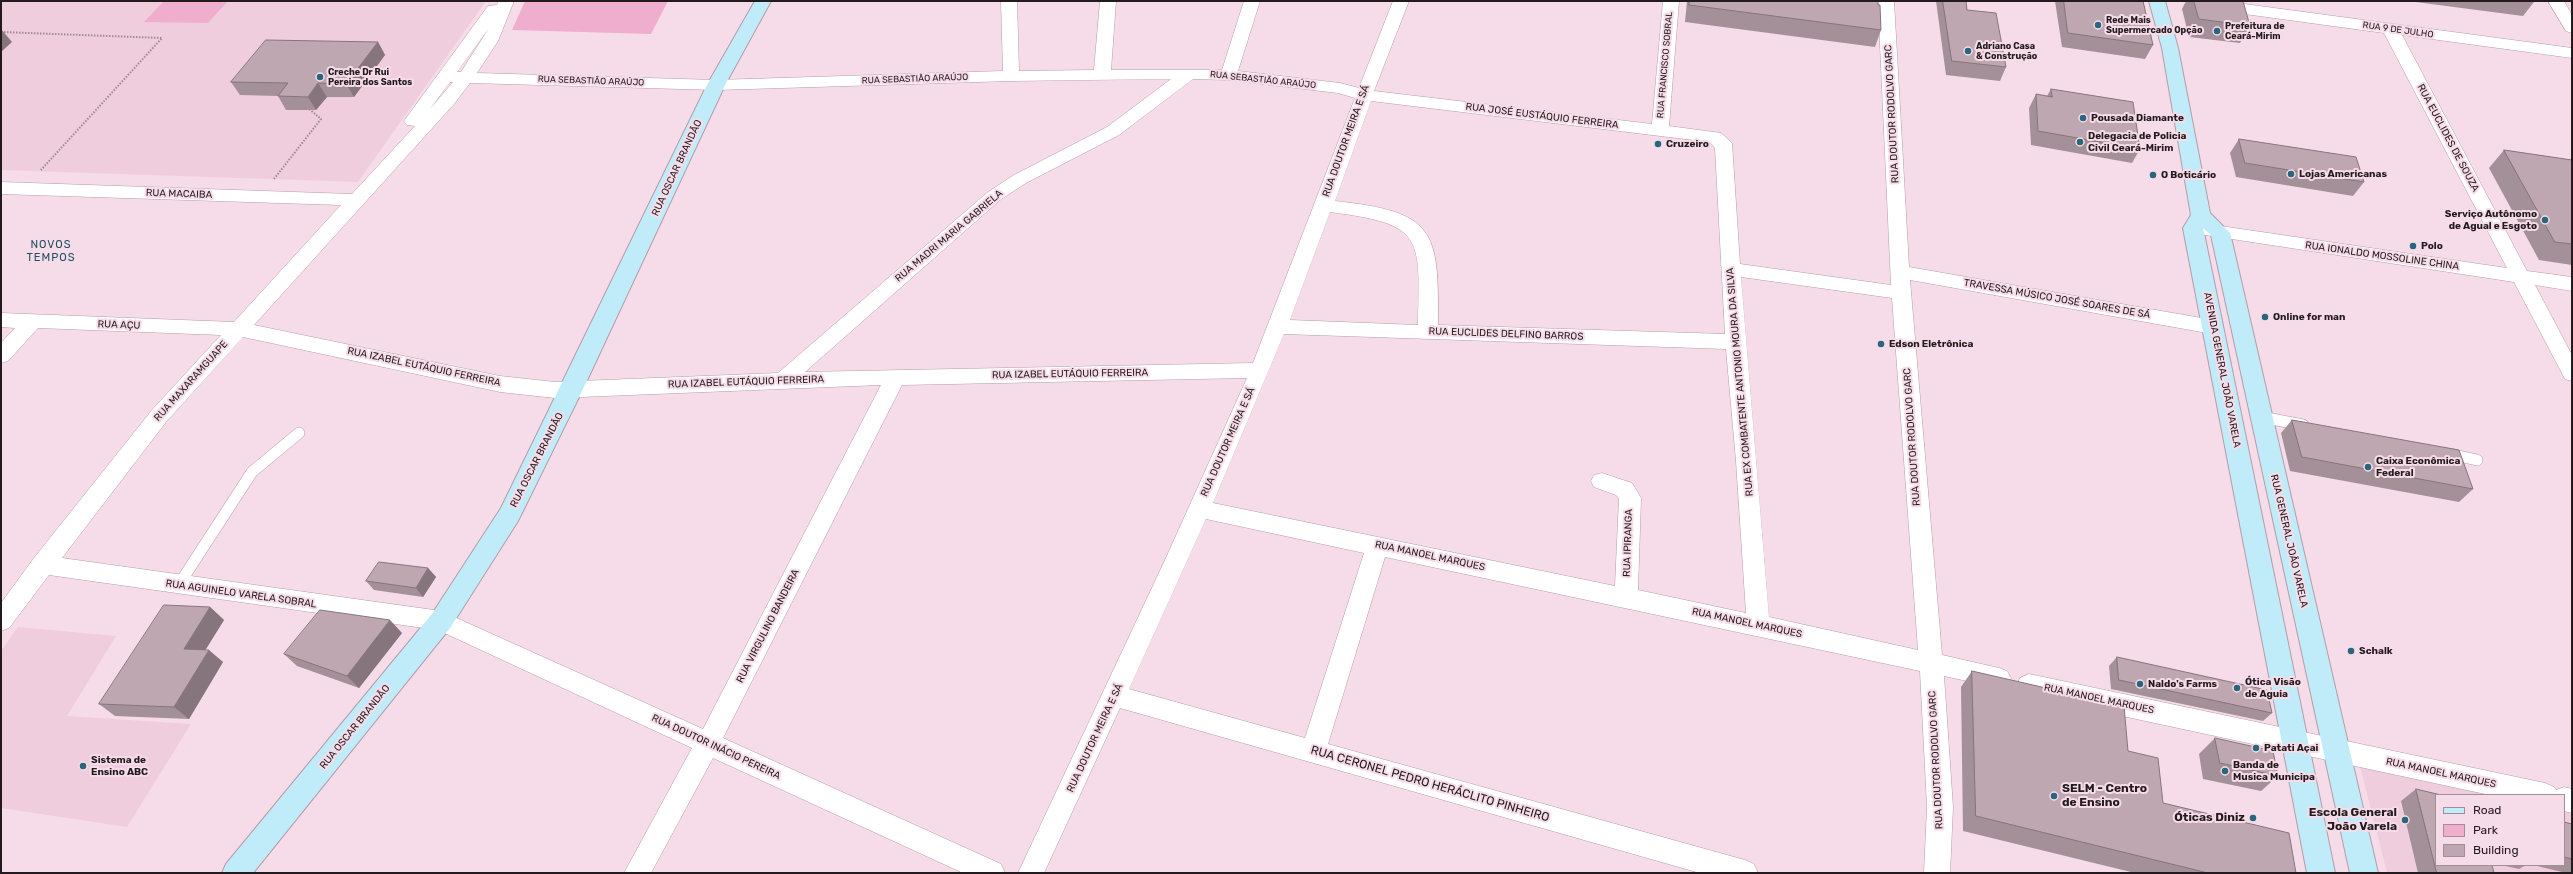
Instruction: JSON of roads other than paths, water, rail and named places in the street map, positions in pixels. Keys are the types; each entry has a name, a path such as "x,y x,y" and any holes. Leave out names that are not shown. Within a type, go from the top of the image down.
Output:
{"main road":[{"name":"RUA OSCAR BRANDÃO","path":"236,873 441,621 510,514 572,390 716,85 763,1"},
{"name":"AVENIDA GENERAL JOÃO VARELA","path":"2157,1 2170,48 2213,326 2296,741"},
{"path":"2197,222 2220,233"},
{"name":"RUA GENERAL JOÃO VARELA","path":"2220,233 2364,873"},
{"path":"2296,741 2321,873"}],"street":[{"name":"RUA MAXARAMGUAPE","path":"396,154 400,141 492,10 505,1"},
{"name":"RUA MAXARAMGUAPE","path":"1,621 42,565 158,416 357,200 396,154 427,124 466,78 501,20 505,1"},
{"path":"1009,1 1011,76"},
{"path":"1102,75 1108,1"},
{"path":"1229,75 1252,1"},
{"name":"RUA DOUTOR MEIRA E SÁ","path":"1031,873 1115,696 1260,370 1363,95 1401,1"},
{"name":"RUA FRANCISCO SOBRAL","path":"1660,130 1671,1"},
{"name":"RUA DOUTOR RODOLVO GARC","path":"1886,1 1901,293 1936,724 1940,807 1937,873"},
{"name":"RUA 9 DE JULHO","path":"2229,1 2230,7 2391,30 2572,53"},
{"path":"2556,1 2572,28"},
{"name":"RUA EUCLIDES DE SOUZA","path":"2391,30 2572,374"},
{"name":"RUA SEBASTIÃO ARAÚJO","path":"445,77 716,85 1011,76 1189,74 1229,75 1340,88 1363,95"},
{"name":"RUA MADRI MARIA GABRIELA","path":"783,380 994,196 1020,179 1113,130 1189,74"},
{"name":"RUA JOSÉ EUSTÁQUIO FERREIRA","path":"1363,95 1708,136 1720,140"},
{"name":"RUA EX COMBATENTE ANTONIO MOURA DA SILVA","path":"1720,140 1724,148 1735,342 1758,625"},
{"name":"RUA MACAIBA","path":"1,188 357,200"},
{"path":"1322,205 1386,216 1399,220 1421,237 1427,266 1428,331"},
{"name":"RUA IONALDO MOSSOLINE CHINA","path":"2220,233 2572,284"},
{"path":"1730,269 1901,293"},
{"name":"TRAVESSA MÚSICO JOSÉ SOARES DE SÁ","path":"1900,272 2213,326"},
{"name":"RUA AÇU","path":"1,320 238,329"},
{"path":"1,356 32,322"},
{"name":"RUA EUCLIDES DELFINO BARROS","path":"1277,327 1735,342"},
{"name":"RUA IZABEL EUTÁQUIO FERREIRA","path":"238,329 500,384 529,388 572,390 783,380 1260,370"},
{"name":"RUA VIRGULINO BANDEIRA","path":"637,873 708,743 896,377"},
{"name":"RUA IPIRANGA","path":"1602,482 1624,489 1630,498 1626,598"},
{"name":"RUA MANOEL MARQUES","path":"1198,509 1378,545 1758,625 1930,664 2540,794"},
{"path":"1313,751 1378,545"},
{"name":"RUA AGUINELO VARELA SOBRAL","path":"42,565 178,586 441,621"},
{"name":"RUA DOUTOR INÁCIO PEREIRA","path":"441,621 992,873"},
{"name":"RUA CERONEL PEDRO HERÁCLITO PINHEIRO","path":"1115,696 1745,873"}],"lane":[{"path":"2262,417 2315,428"},
{"path":"178,586 252,472 299,433"},
{"path":"2438,452 2477,460"}],"place":[{"name":"Rede Mais Supermercado Opção","path":"2098,25"},
{"name":"Prefeitura de Ceará-Mirim","path":"2217,31"},
{"name":"Adriano Casa & Construção","path":"1968,51"},
{"name":"Creche Dr Rui Pereira dos Santos","path":"320,77"},
{"name":"Pousada Diamante","path":"2083,118"},
{"name":"Delegacia de Policia Civil Ceará-Mirim","path":"2080,142"},
{"name":"Cruzeiro","path":"1658,144"},
{"name":"Lojas Americanas","path":"2291,174"},
{"name":"O Boticário","path":"2153,175"},
{"name":"Serviço Autônomo de Agual e Esgoto","path":"2545,220"},
{"name":"Polo","path":"2413,246"},
{"name":"Online for man","path":"2265,317"},
{"name":"Edson Eletrônica","path":"1881,344"},
{"name":"Caixa Econômica Federal","path":"2368,467"},
{"name":"Schalk","path":"2351,651"},
{"name":"Naldo's Farms","path":"2140,684"},
{"name":"Ótica Visão de Aguia","path":"2237,688"},
{"name":"Patati Açai","path":"2256,748"},
{"name":"Sistema de Ensino ABC","path":"83,766"},
{"name":"Banda de Musica Municipa","path":"2225,771"},
{"name":"SELM - Centro de Ensino","path":"2054,796"},
{"name":"Óticas Diniz","path":"2253,818"},
{"name":"Escola General João Varela","path":"2405,820"}],"district":[{"name":"NOVOS TEMPOS","path":"51,251"}]}
